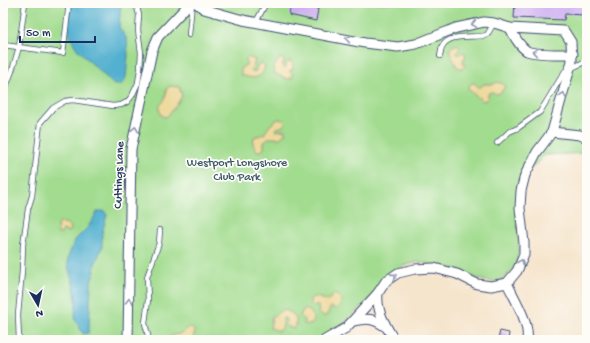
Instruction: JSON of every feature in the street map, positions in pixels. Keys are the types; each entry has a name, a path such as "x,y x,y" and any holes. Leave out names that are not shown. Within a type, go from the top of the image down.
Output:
{"street":[{"name":"Cuttings Lane","path":"128,340 131,149 152,51 158,37 191,3"},
{"path":"196,3 204,9 256,22 365,43 398,47 416,44 472,23 484,22 494,23 510,28 564,31 571,42 573,54 571,67 552,132 537,152 525,175 521,191 520,208 524,255 517,271 508,283 491,286 477,284 457,274 434,268 414,269 398,273 386,281 346,328 325,340"},
{"path":"510,28 520,45 528,51 573,54"},
{"path":"552,132 580,135 587,138"},
{"path":"508,283 523,316 528,334 527,340"},
{"path":"378,292 377,302 379,314 394,340"},
{"path":"353,321 368,318 378,321 387,328"}],"lane":[{"path":"3,95 19,47 25,3"},
{"path":"3,45 63,53 69,3"},
{"path":"18,340 18,315 23,244 28,209 32,196 40,123 53,108 65,101 73,100 113,106 121,105 127,102 132,96 138,83 141,61 138,30 139,14 136,3"},
{"path":"189,35 191,3"},
{"path":"256,22 266,3"},
{"path":"440,56 442,47 446,42 457,38 486,35 494,23"},
{"path":"497,142 509,132 518,128 540,112 565,71 586,61 587,59"},
{"path":"149,340 145,323 148,300 146,276 159,243 160,230"}],"green space":[{"name":"Westport Longshore Club Park","path":"3,3 587,3 587,153 545,155 525,174 516,202 519,251 516,266 504,279 493,282 481,280 455,269 418,262 403,266 345,323 321,340 3,340"}],"sand":[{"path":"458,44 460,48 456,53 459,55 462,52 466,55 463,61 465,66 462,69 456,66 450,54 451,48"},
{"path":"248,57 255,60 251,70 252,72 256,71 256,67 261,63 265,66 262,74 253,78 241,75 241,68 246,65 246,59"},
{"path":"280,58 284,60 282,65 284,68 287,62 291,61 293,63 293,69 289,71 293,74 292,78 287,79 274,73 273,68"},
{"path":"498,82 505,87 500,93 497,94 490,92 488,94 488,99 483,101 469,90 468,87 472,83 475,83 479,88 484,84 493,84"},
{"path":"170,86 179,87 182,96 166,117 162,116 159,107 164,101 167,88"},
{"path":"278,119 284,120 285,124 284,126 277,128 275,131 285,130 285,134 280,138 268,138 264,142 264,149 257,151 253,144 254,137 264,134 270,125"},
{"path":"60,223 69,225 71,228 70,231 67,232 63,230 61,234 58,234 57,226"},
{"path":"333,294 339,296 341,304 335,309 331,307 327,315 324,316 319,314 318,306 310,305 310,300 313,297 328,301"},
{"path":"305,309 313,316 314,320 311,325 304,324 305,321 300,316"},
{"path":"282,310 289,312 296,318 296,325 294,329 286,326 287,322 285,318 283,318 281,330 279,331 270,328 272,317"},
{"path":"189,327 195,332 192,340 171,340 171,336 182,333"}],"water":[{"path":"71,3 121,3 119,27 127,39 128,56 126,77 122,84 114,85 78,50 68,28"},
{"path":"98,211 104,211 107,215 102,233 102,248 94,266 95,271 91,282 89,330 88,333 83,334 75,319 76,299 68,266 68,257 75,240 88,227"}],"building":[{"path":"291,3 312,3 311,7 318,9 316,21 289,15"},
{"path":"515,3 584,3 584,15 565,14 564,20 514,18"},
{"path":"500,331 509,333 508,340 498,340"}]}
